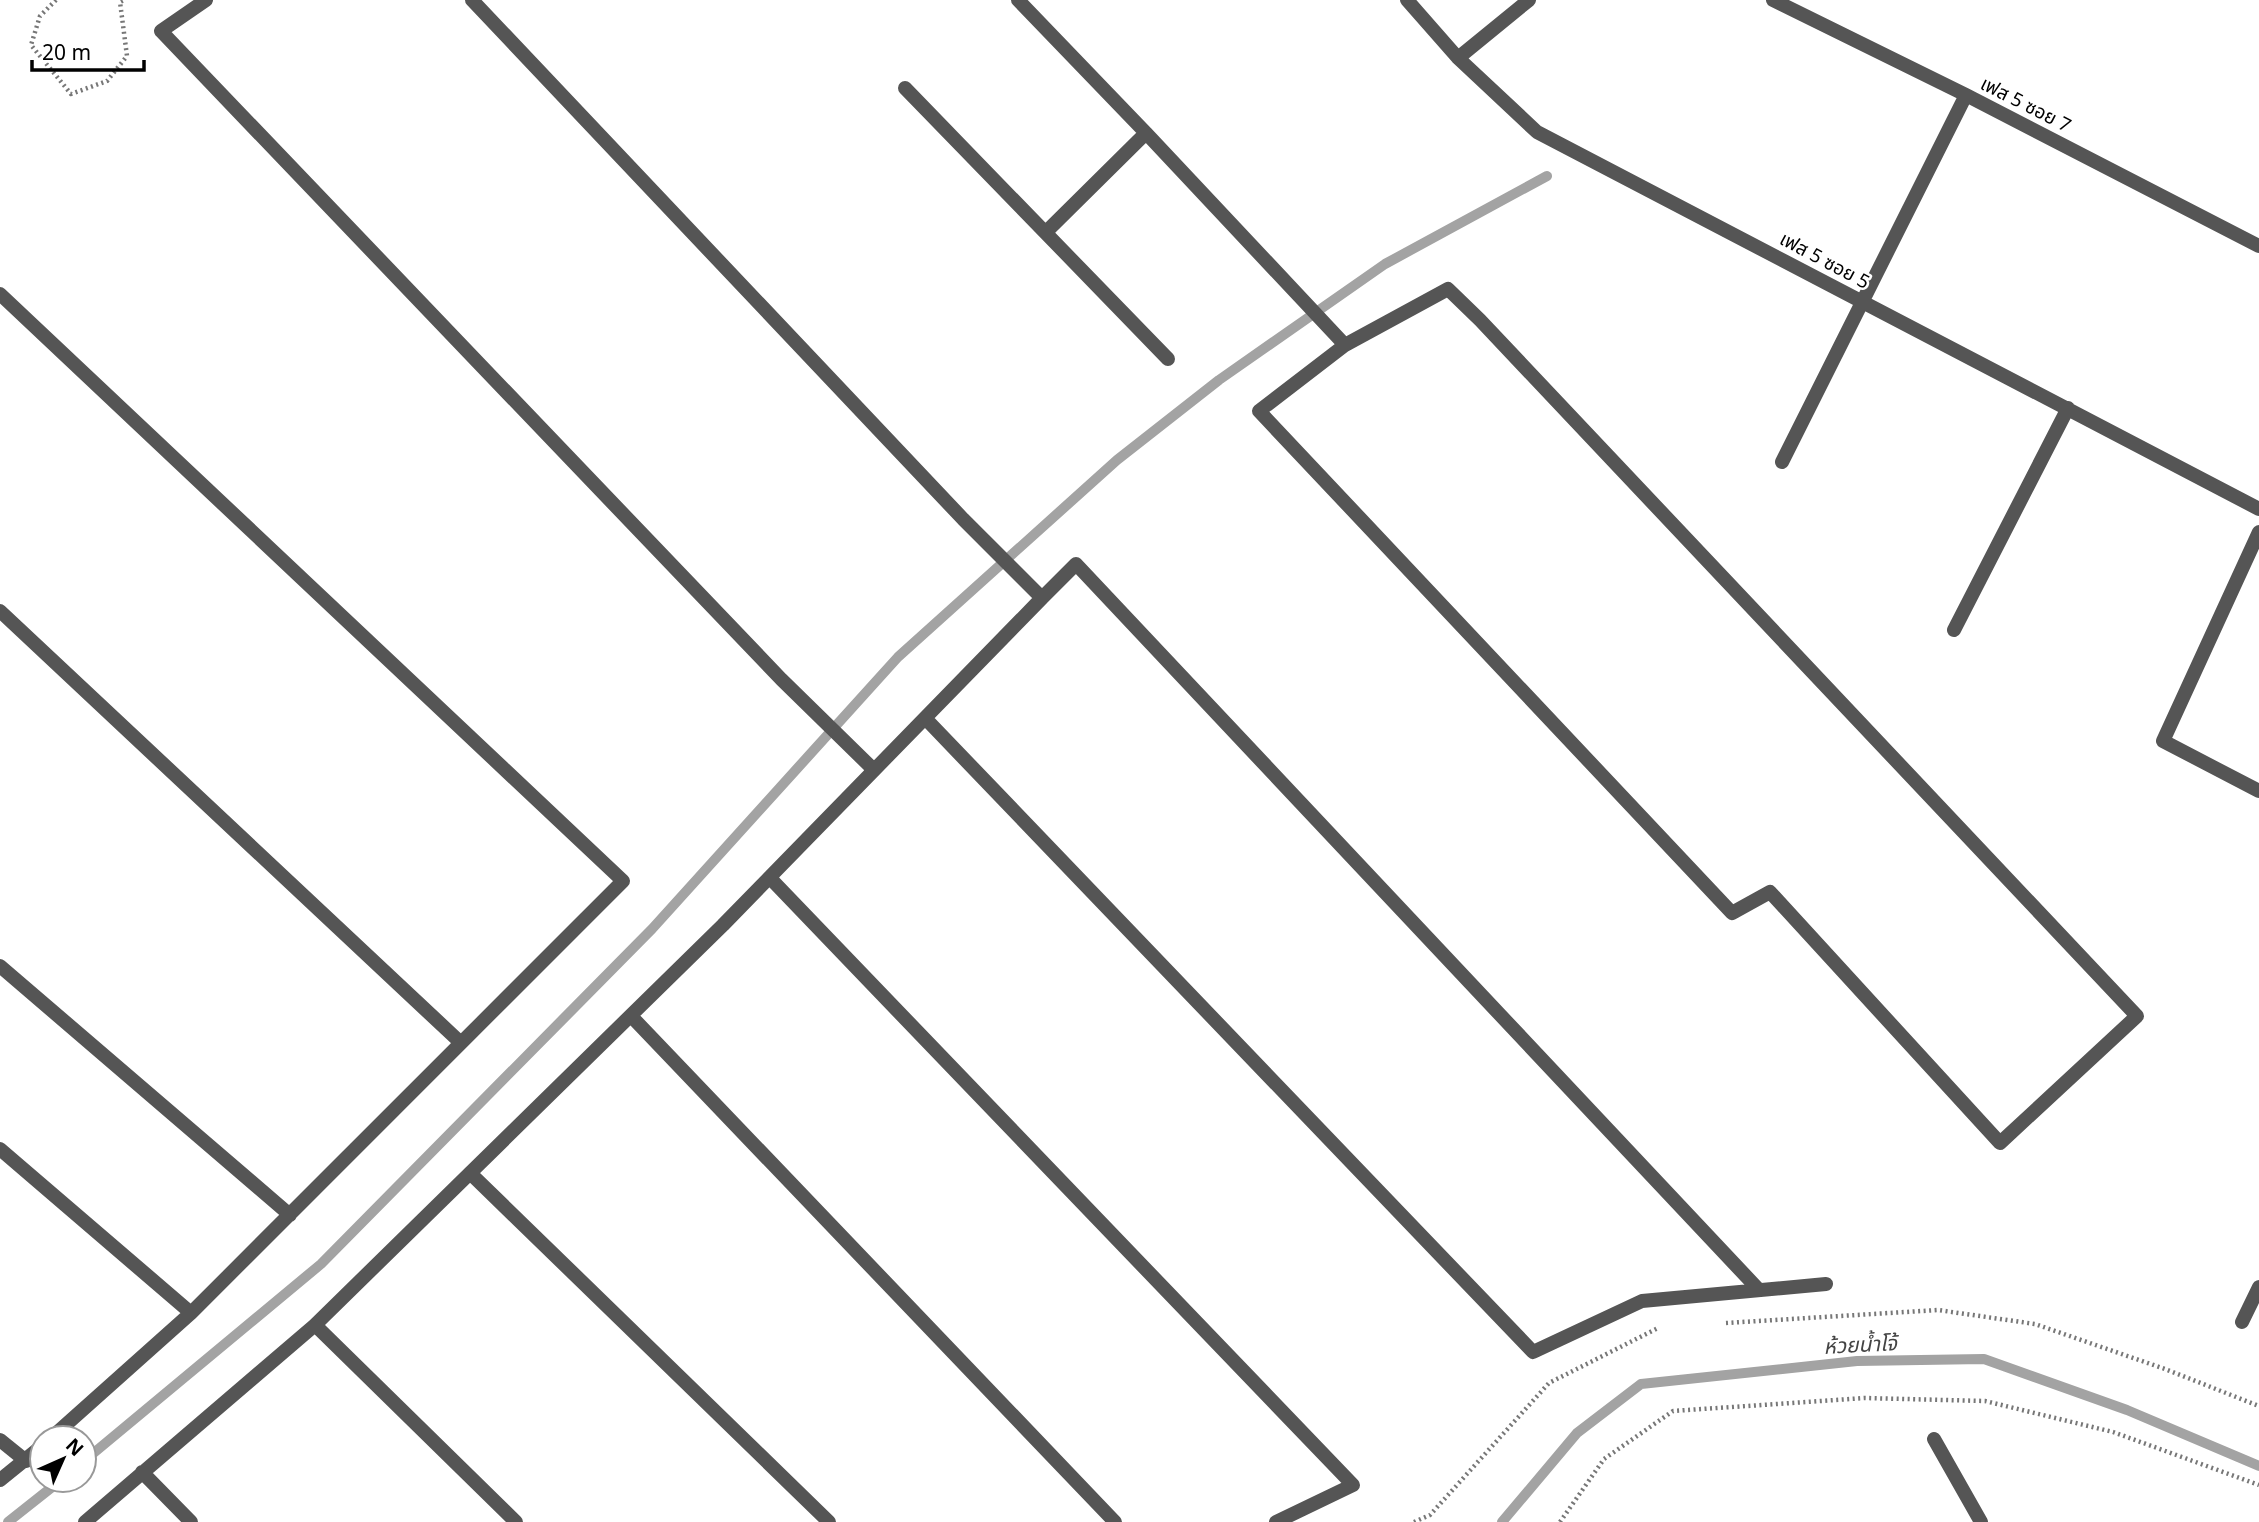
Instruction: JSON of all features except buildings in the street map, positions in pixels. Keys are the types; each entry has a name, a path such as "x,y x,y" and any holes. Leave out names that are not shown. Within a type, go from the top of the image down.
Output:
{"street":[{"path":"206,0 161,31 752,649 874,770"},
{"path":"472,0 1042,598"},
{"path":"1018,0 1345,345"},
{"name":"เฟส 5 ซอย 5","path":"1407,0 1458,58 1537,132 2259,509"},
{"path":"1458,58 1529,0"},
{"name":"เฟส 5 ซอย 7","path":"1773,0 1966,95 2259,246"},
{"path":"905,88 1168,359"},
{"path":"1782,462 1966,95"},
{"path":"1046,232 1146,133"},
{"path":"1448,289 2137,1016 2000,1143 1770,892 1732,913 1259,411 1345,345 1448,289"},
{"path":"0,294 623,881 191,1313 67,1424"},
{"path":"1954,630 2068,408"},
{"path":"2259,532 2163,741 2259,792"},
{"path":"85,1522 315,1325 769,878 1076,564 1759,1290"},
{"path":"0,611 461,1043"},
{"path":"925,718 1533,1352 1642,1301 1826,1284"},
{"path":"769,878 1353,1485 1276,1522"},
{"path":"0,966 290,1214"},
{"path":"631,1016 1115,1522"},
{"path":"0,1149 191,1313"},
{"path":"470,1173 829,1522"},
{"path":"2242,1322 2259,1287"},
{"path":"315,1325 516,1522"},
{"path":"1934,1439 1981,1522"},
{"path":"0,1440 26,1461 0,1480"},
{"path":"142,1472 191,1522"}],"path":[{"path":"56,0 40,16 31,45 71,94 107,81 127,56 120,2 124,0"},
{"path":"1716,1323 1938,1310 2035,1324 2259,1405"},
{"path":"1414,1522 1430,1515 1549,1383 1661,1326"},
{"path":"1560,1522 1604,1459 1673,1411 1866,1398 1985,1401 2113,1432 2259,1485"}],"waterway":[{"path":"98,1449 321,1264 652,929 898,657 1117,460 1219,380 1385,264 1547,176"},
{"name":"ห้วยน้ำโจ้","path":"1502,1522 1577,1433 1641,1384 1857,1361 1984,1359 2127,1410 2259,1466"},
{"path":"8,1522 43,1494"}]}
